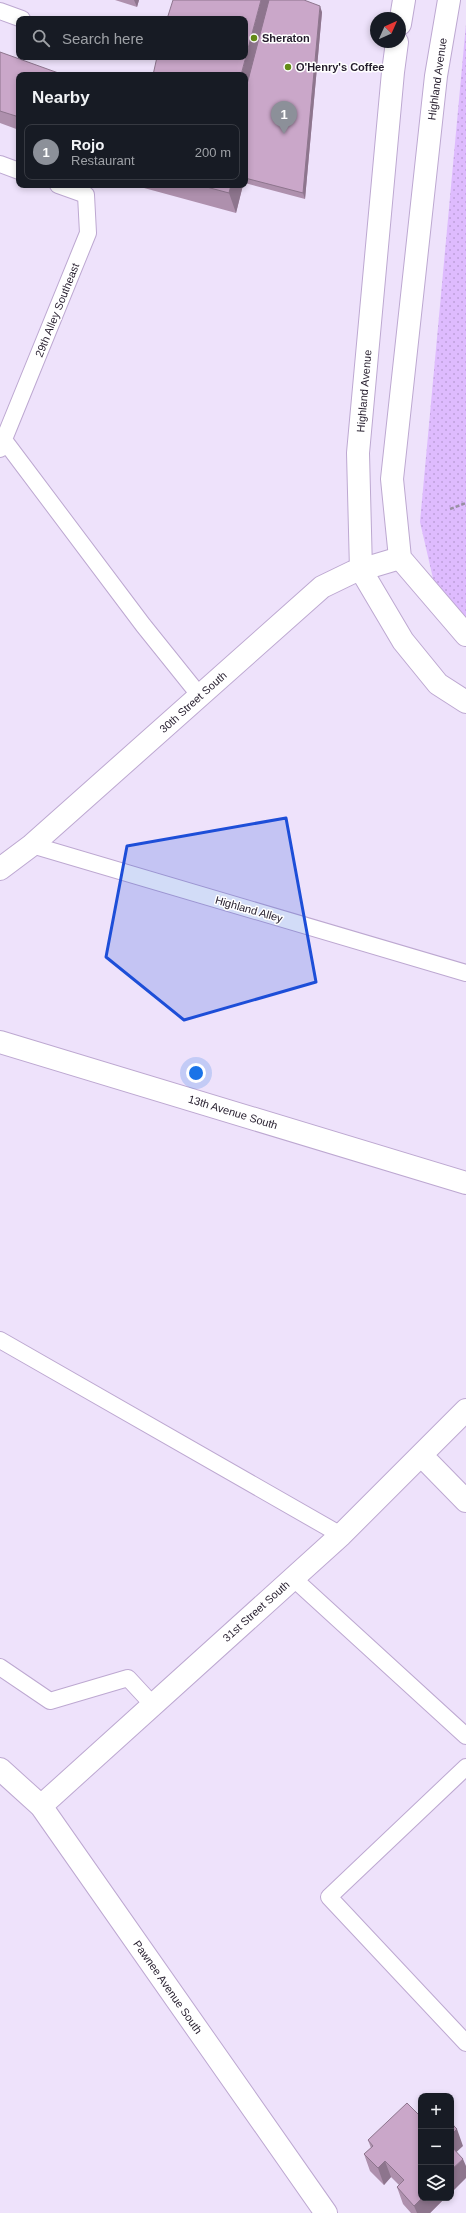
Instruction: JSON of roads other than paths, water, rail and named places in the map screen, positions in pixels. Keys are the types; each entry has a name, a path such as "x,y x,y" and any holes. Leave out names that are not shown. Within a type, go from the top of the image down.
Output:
{"street":[{"path":"402,12 404,0"},
{"name":"Highland Avenue","path":"400,558 392,479 436,76 448,0"},
{"name":"Highland Avenue","path":"396,48 358,453 361,570 408,647 438,684 466,702"},
{"path":"400,558 466,635"},
{"name":"30th Street South","path":"0,869 32,845 322,587 361,570 400,558"},
{"name":"13th Avenue South","path":"0,1042 466,1183"},
{"name":"31st Street South","path":"41,1806 341,1535 466,1410"},
{"path":"421,1455 466,1501"},
{"name":"Pawnee Avenue South","path":"0,1769 41,1806 326,2213"}],"lane":[{"path":"0,11 16,17"},
{"path":"0,164 16,170"},
{"name":"29th Alley Southeast","path":"2,445 88,233 86,195 66,188"},
{"path":"2,445 200,696"},
{"name":"Highland Alley","path":"32,845 466,973"},
{"path":"0,1340 341,1535"},
{"path":"293,1578 466,1736"},
{"path":"0,1667 50,1700 128,1678 153,1705"},
{"path":"466,1767 329,1897 466,2043"}],"place":[{"name":"Sheraton","path":"254,38"},
{"name":"O'Henry's Coffee","path":"288,67"},
{"name":"Rojo","path":"284,134"}]}
